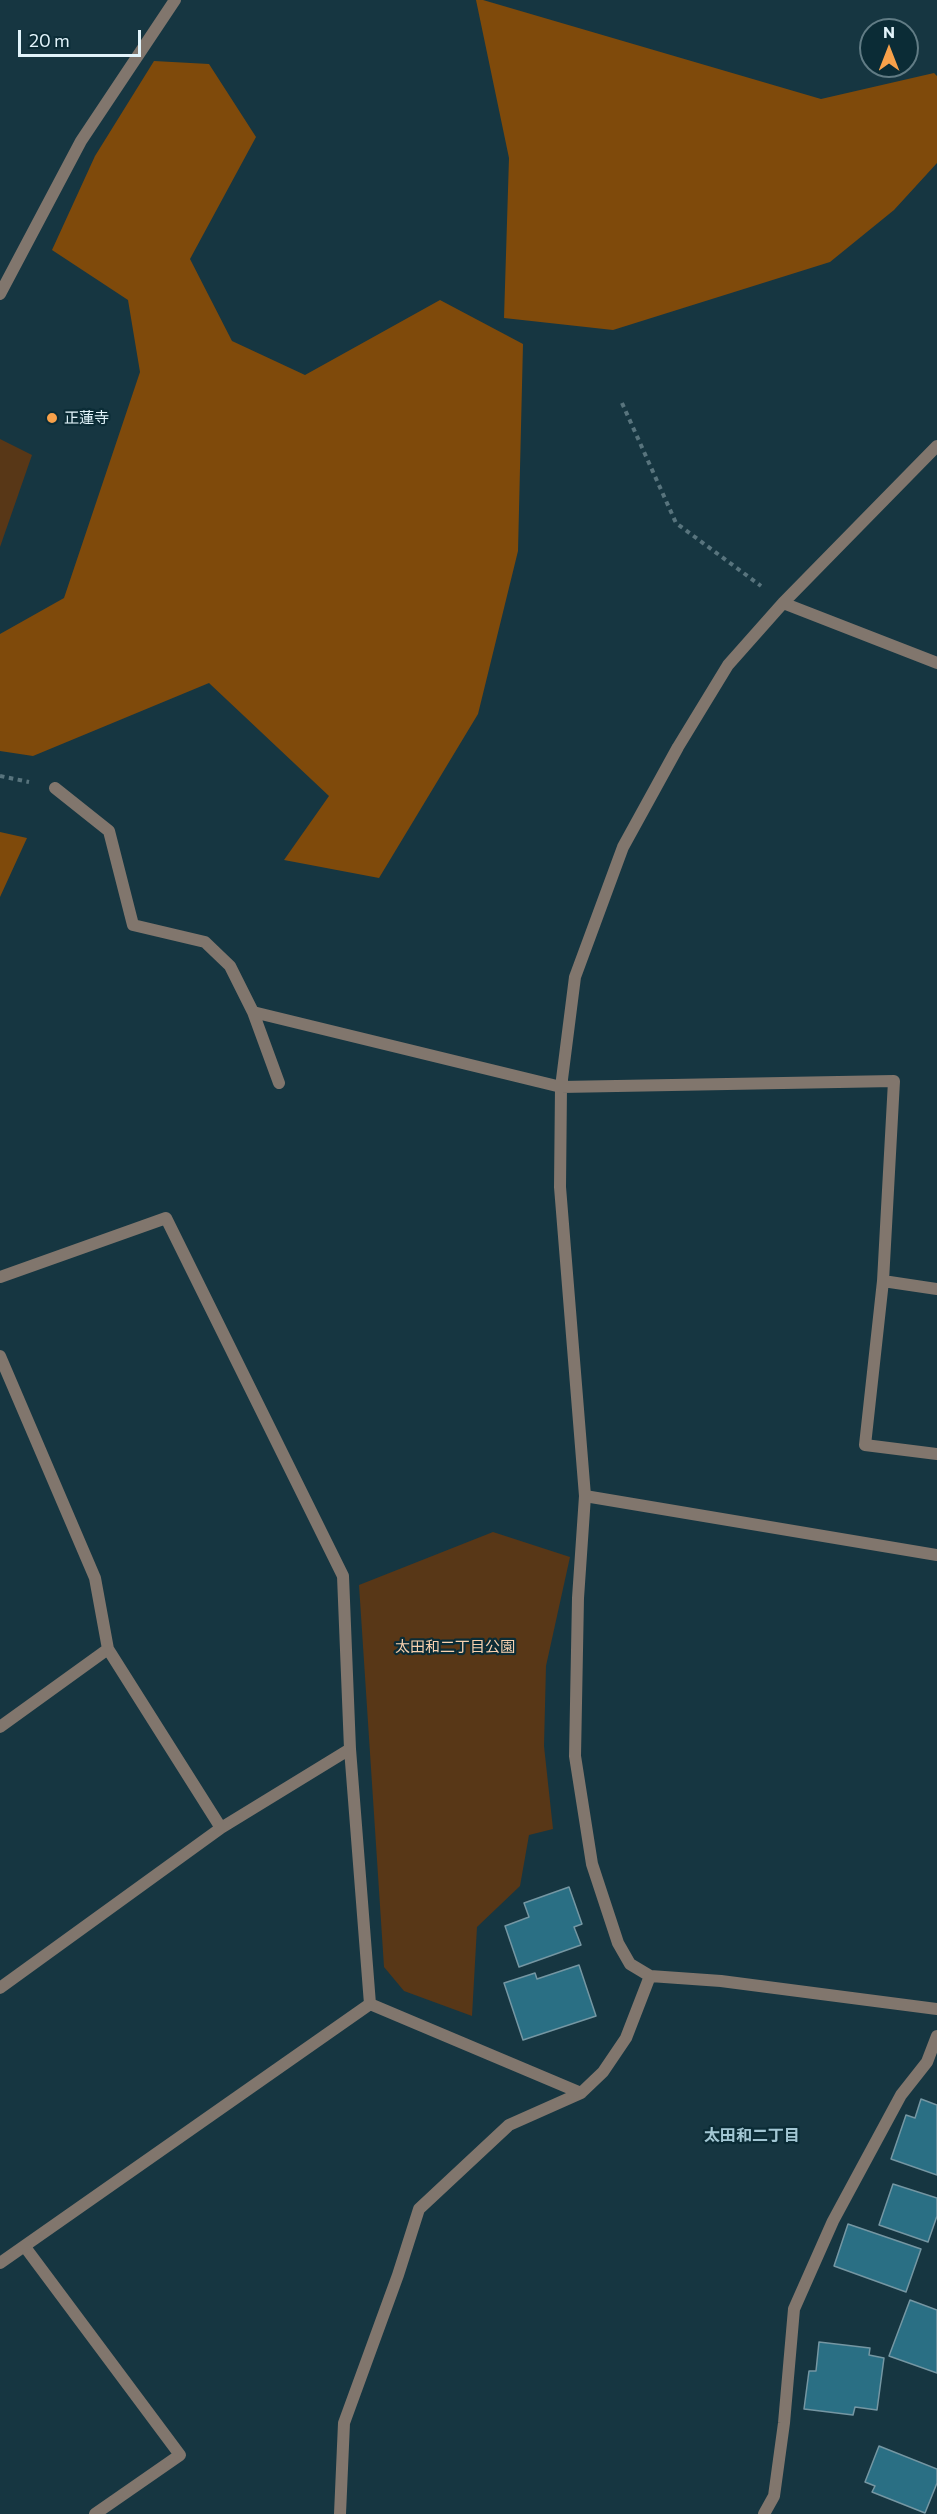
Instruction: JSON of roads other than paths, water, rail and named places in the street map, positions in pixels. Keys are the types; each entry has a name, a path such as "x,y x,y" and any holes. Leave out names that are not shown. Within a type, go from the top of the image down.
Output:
{"street":[{"path":"0,294 81,141 175,0"},
{"path":"937,446 783,603 728,665 678,747 622,847 575,977 561,1087 560,1187 585,1496 578,1598 575,1756 592,1864 618,1943 630,1964 650,1976 722,1981 937,2009"},
{"path":"783,603 937,663"},
{"path":"55,788 109,831 133,925 205,942 230,966 254,1012 279,1083"},
{"path":"254,1012 561,1087 894,1081 883,1281 865,1445 937,1454"},
{"path":"0,1277 166,1218 343,1576 350,1749 370,2004"},
{"path":"883,1281 937,1289"},
{"path":"0,1356 94,1578 108,1649 221,1828"},
{"path":"585,1496 937,1555"},
{"path":"0,1727 108,1649"},
{"path":"0,1988 221,1828 350,1749"},
{"path":"340,2514 345,2422 398,2275 419,2209 508,2126 581,2093 603,2072 626,2038 650,1976"},
{"path":"370,2004 581,2093"},
{"path":"0,2263 370,2004"},
{"path":"764,2514 774,2496 784,2423 794,2309 833,2221 901,2095 927,2062 937,2036"},
{"path":"25,2247 180,2455 95,2514"}],"place":[{"name":"正蓮寺","path":"52,418"}],"district":[{"name":"太田和二丁目","path":"752,2136"}],"park label":[{"name":"太田和二丁目公園","path":"455,1647"}]}
